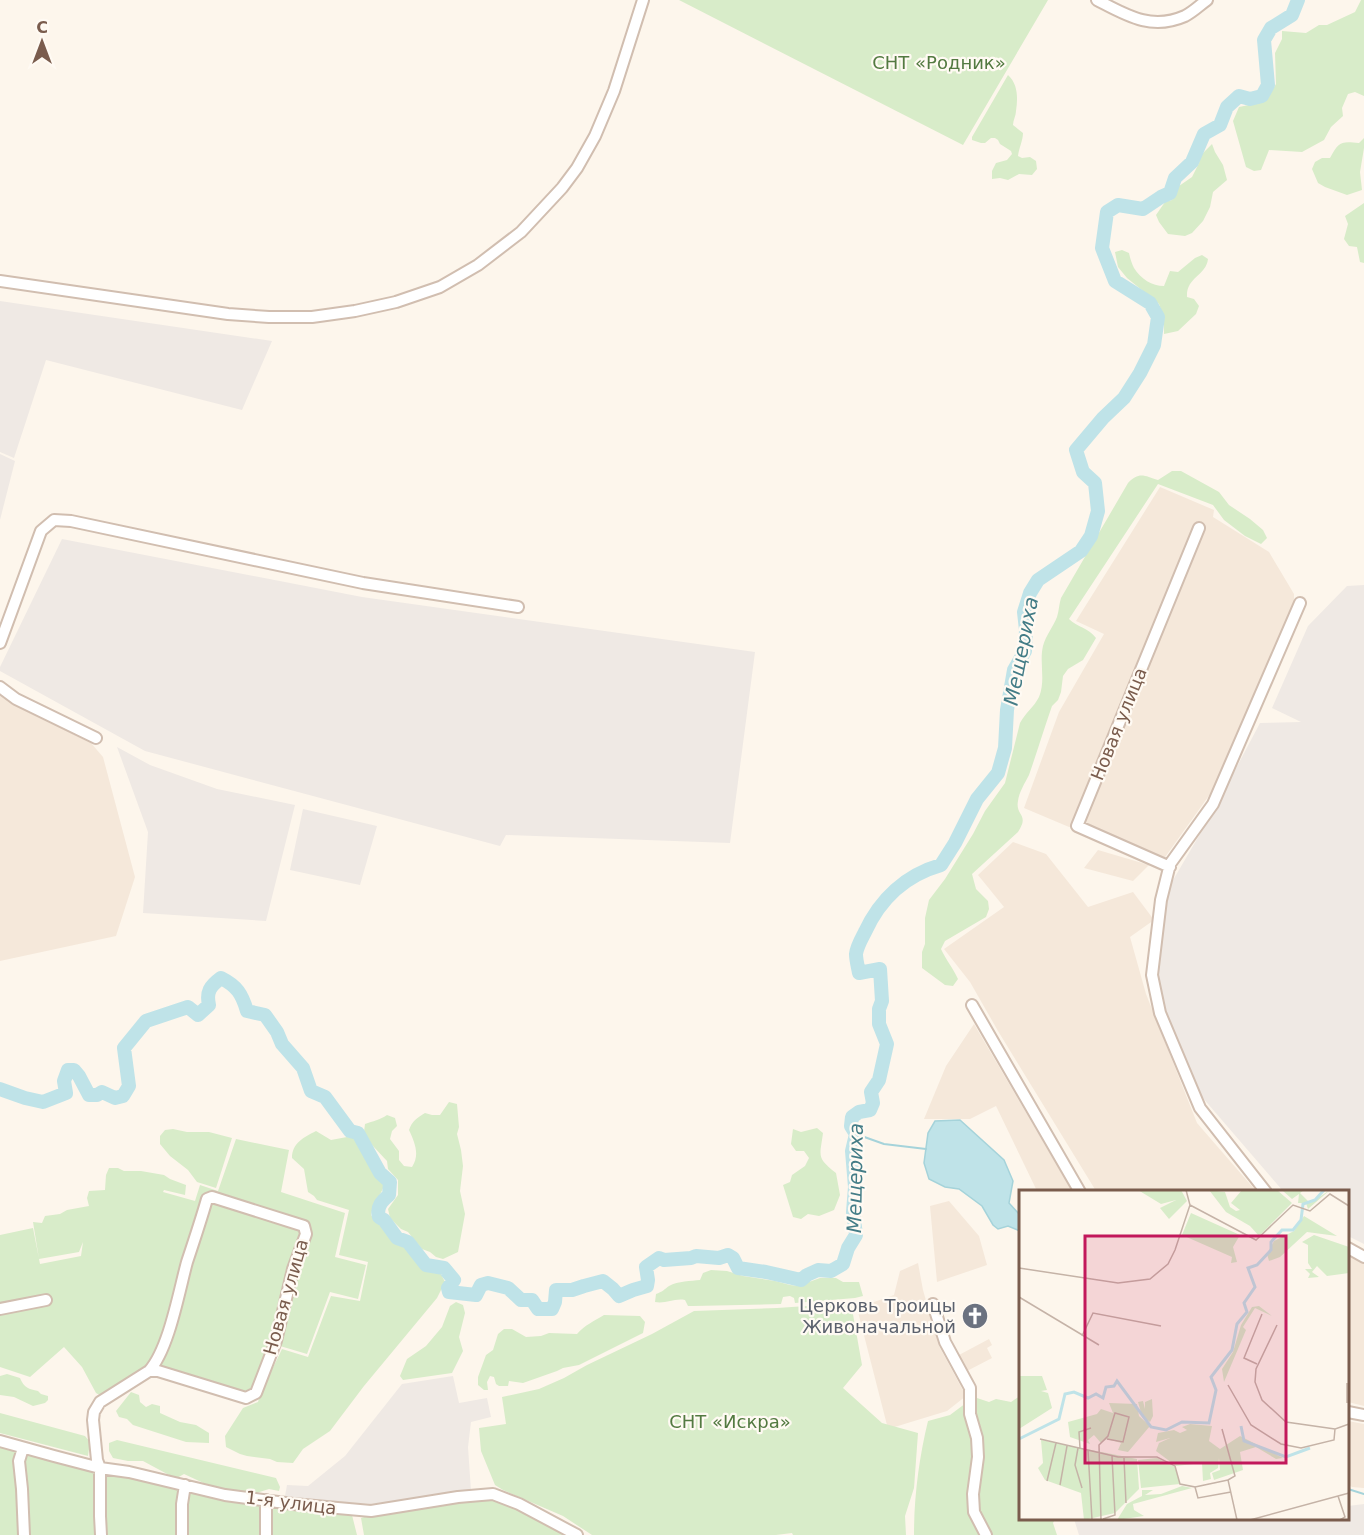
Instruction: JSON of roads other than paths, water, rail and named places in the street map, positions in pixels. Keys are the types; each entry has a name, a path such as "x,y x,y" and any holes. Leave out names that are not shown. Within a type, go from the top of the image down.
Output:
{"street":[{"path":"0,281 228,314 269,317 312,317 356,311 396,302 440,287 478,265 521,232 562,188 577,168 595,136 614,92 643,0"},
{"path":"1097,0 1133,18 1162,23 1185,16 1208,0"},
{"path":"0,644 41,531 54,520 71,521 363,583 518,607"},
{"name":"Новая улица","path":"1170,867 1077,826 1199,528"},
{"path":"1265,1190 1200,1108 1160,1013 1152,975 1161,900 1170,867 1213,804 1300,603"},
{"path":"0,687 16,699 96,738"},
{"path":"972,1005 1079,1190"},
{"name":"Новая улица","path":"100,1468 97,1460 94,1412 100,1402 149,1371 160,1355 207,1199 212,1197 304,1226 306,1234 293,1269 276,1341 256,1394 246,1398 158,1371 149,1371"},
{"path":"1349,1249 1364,1257"},
{"path":"0,1309 46,1300"},
{"path":"933,1304 945,1342 970,1388 970,1414 977,1438 978,1457 973,1494 974,1512 986,1535"},
{"path":"1349,1412 1364,1415"},
{"name":"1-я улица","path":"0,1441 100,1468 129,1472 225,1495 266,1500 371,1511 458,1497 493,1494 519,1504 577,1535"},
{"path":"22,1448 19,1461 24,1535"},
{"path":"100,1468 101,1535"},
{"path":"182,1535 182,1504 185,1485"},
{"path":"266,1500 266,1535"}],"water":[{"path":"960,1120 1004,1160 1013,1181 1009,1203 1019,1214 1019,1231 1008,1226 998,1229 993,1225 982,1206 959,1189 945,1187 929,1179 924,1163 928,1133 935,1121"}],"waterway":[{"name":"Мещериха","path":"0,1089 43,1102 66,1093 64,1081 68,1070 74,1070 89,1095 102,1092 115,1098 123,1096 129,1086 124,1048 146,1021 188,1007 198,1015 209,1005 210,990 221,978 238,991 247,1011 265,1015 282,1044 303,1068 311,1091 325,1097 350,1131 358,1133 380,1173 390,1182 389,1195 379,1207 379,1217 384,1220 397,1238 408,1242 426,1265 444,1268 454,1280 448,1288 449,1292 476,1295 481,1285 488,1283 508,1288 521,1300 532,1300 538,1309 552,1309 556,1290 572,1290 603,1281 619,1296 647,1286 646,1267 659,1258 664,1260 696,1256 719,1258 728,1255 733,1258 738,1268 801,1280 818,1270 831,1271 843,1264 848,1248 856,1235 853,1212 855,1187 852,1151 856,1134 851,1126 852,1117 859,1112 870,1110 873,1103 871,1092 879,1080 887,1044 879,1024 879,1009 882,1001 880,969 859,973 857,948 878,909 895,890 916,875 941,865 977,799 998,773 1005,748 1007,710 1014,670 1025,651 1024,612 1030,593 1038,580 1081,551 1091,536 1098,511 1095,483 1083,472 1076,450 1103,418 1124,398 1154,345 1158,317 1150,303 1115,281 1102,248 1107,212 1118,205 1143,209 1170,193 1175,178 1192,162 1204,134 1220,125 1227,107 1239,96 1250,99 1262,96 1268,85 1264,40 1271,28 1292,15 1298,0"},
{"path":"856,1134 884,1144 926,1149"},
{"path":"1349,1489 1364,1494"}],"place":[{"name":"Церковь Троицы Живоначальной","path":"975,1316"}],"park label":[{"name":"СНТ «Родник»","path":"939,63"},
{"name":"СНТ «Искра»","path":"730,1422"}]}
